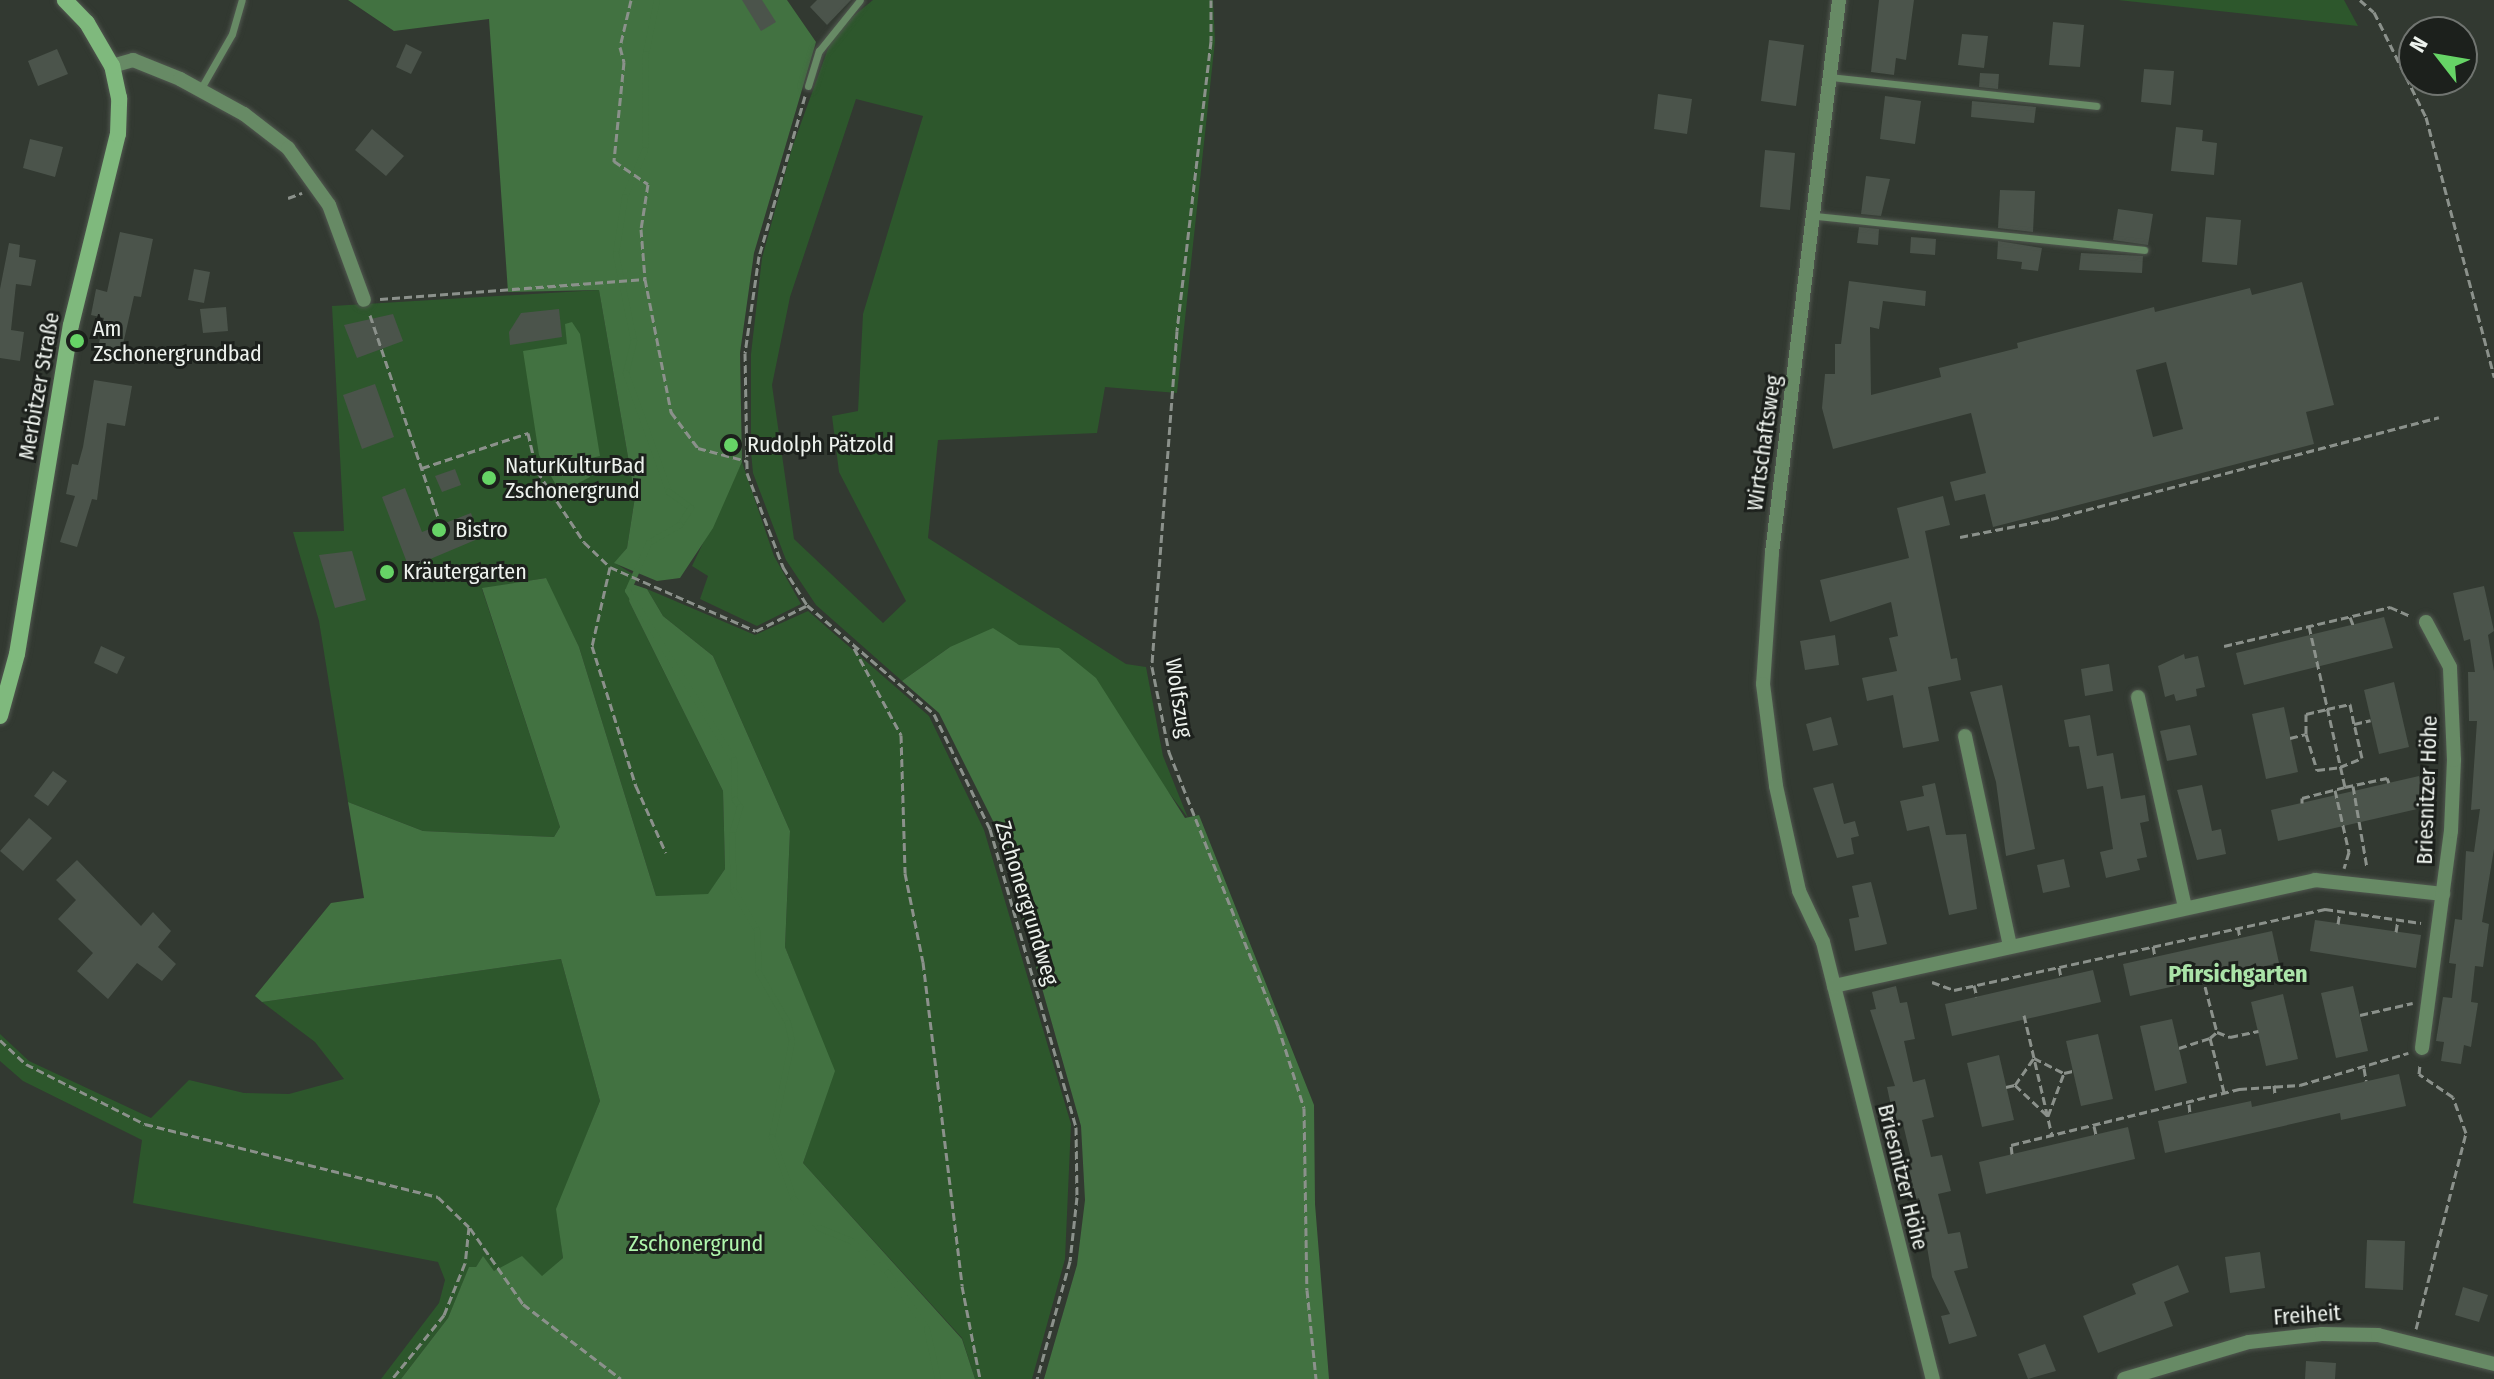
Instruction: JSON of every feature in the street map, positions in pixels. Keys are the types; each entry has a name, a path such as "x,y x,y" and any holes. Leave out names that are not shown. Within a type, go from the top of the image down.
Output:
{"street":[{"name":"Merbitzer Straße","path":"0,716 17,654 71,325 118,134 119,98 112,66 87,23 65,0"},
{"name":"Wirtschaftsweg","path":"1799,891 1776,786 1763,684 1776,522 1816,216 1839,0"},
{"path":"112,66 133,60 200,90 244,114 288,148 329,205 364,300"},
{"name":"Briesnitzer Höhe","path":"1834,986 2282,886 2341,880 2443,894 2454,760 2450,667 2426,622"},
{"path":"2138,697 2185,907"},
{"path":"1965,736 2010,946"},
{"name":"Briesnitzer Höhe","path":"1799,891 1823,942 1933,1379"},
{"path":"2422,1048 2443,894"},
{"name":"Freiheit","path":"2124,1379 2249,1342 2322,1334 2413,1341 2494,1364"}],"lane":[{"path":"200,90 232,34 242,0"},
{"path":"808,86 819,51 860,0"},
{"path":"1830,77 2096,106"},
{"path":"1816,216 2144,250"}],"path":[{"path":"631,0 620,47 624,62 614,161 641,175 648,184 641,229 645,279 671,412 698,448 747,461"},
{"name":"Wolfszug","path":"1211,0 1211,41 1177,331 1152,667 1169,752 1278,1026 1304,1108 1307,1290 1316,1379"},
{"path":"2360,0 2374,12 2426,117 2494,377"},
{"name":"Zschonergrundweg","path":"808,86 759,256 745,353 747,473 783,567 807,605 934,714 990,829 1076,1127 1077,1197 1070,1261 1037,1379"},
{"path":"440,523 364,300 615,284 645,279"},
{"path":"1960,537 2051,519 2439,417"},
{"path":"422,468 528,433 537,471 584,542 610,567 640,583 756,631 807,605"},
{"path":"610,567 592,646 636,786 666,853"},
{"path":"2224,646 2390,607 2426,622"},
{"path":"2350,617 2353,625"},
{"path":"2309,626 2345,787"},
{"path":"852,644 901,735 905,873 923,962 962,1286 980,1379"},
{"path":"2350,704 2354,724 2362,758 2340,767 2317,770 2306,734 2306,714 2350,704"},
{"path":"2354,724 2371,720"},
{"path":"2290,738 2306,734"},
{"path":"2302,803 2302,798 2345,787 2387,778 2389,783"},
{"path":"2353,786 2368,852 2364,883"},
{"path":"2335,790 2349,852 2341,880"},
{"path":"1913,968 1941,987 1974,985 2325,909 2439,925"},
{"path":"2338,924 2340,912"},
{"path":"2396,932 2398,920"},
{"path":"2238,927 2240,938"},
{"path":"2153,946 2155,957"},
{"path":"2059,967 2061,977"},
{"path":"2202,975 2217,1032"},
{"path":"1974,985 1977,997"},
{"path":"2360,1015 2428,1002"},
{"path":"2024,1015 2052,1135"},
{"path":"2217,1032 2230,1037 2258,1031"},
{"path":"2179,1048 2210,1038 2217,1032"},
{"path":"2210,1038 2224,1092"},
{"path":"0,1040 26,1064 145,1124 438,1197 469,1227 523,1304 621,1379"},
{"path":"2012,1154 2011,1145 2189,1104 2224,1092 2300,1085 2422,1048 2419,1074 2453,1097 2466,1133 2413,1341"},
{"path":"2034,1058 2064,1073 2073,1071"},
{"path":"2006,1087 2015,1085 2034,1058"},
{"path":"2364,1068 2366,1081"},
{"path":"2048,1116 2064,1073"},
{"path":"2015,1085 2048,1116"},
{"path":"2274,1085 2275,1095"},
{"path":"2189,1104 2190,1113"},
{"path":"2094,1126 2096,1135"},
{"path":"392,1379 444,1315 465,1263 469,1227"}],"shaded area":[{"path":"348,0 787,0 816,42 754,253 740,353 742,462 713,528 680,578 657,581 614,563 627,548 635,497 599,290 508,292 489,19 394,31"},
{"path":"873,0 1213,0 1215,41 1177,393 1105,387 1097,433 938,440 928,538 1126,664 1146,667 1163,756 1188,818 1059,648 950,647 902,681 816,605 786,560 753,473 751,354 762,258 792,148 830,43 840,27","holes":["856,99 923,116 863,314 858,411 832,416 839,472 906,601 883,623 794,539 772,385 790,297"]},
{"path":"2118,0 2344,0 2358,26"},
{"path":"599,290 635,497 627,548 615,563 634,575 629,601 723,791 725,869 708,895 656,896 579,647 545,578 482,589 560,827 554,837 423,831 348,802 319,621 293,532 344,531 332,306"},
{"path":"572,322 580,334 600,456 587,459 590,477 573,486 556,485 539,455 523,351 567,344 565,324"},
{"path":"742,462 774,556 801,604 757,626 700,599 708,576 692,566"},
{"name":"Zschonergrund","path":"546,578 579,647 656,896 708,894 725,869 723,791 629,601 632,584 647,589 663,616 713,656 790,831 785,947 835,1071 803,1163 962,1339 975,1379 401,1379 448,1318 469,1267 476,1267 483,1256 494,1271 522,1256 542,1276 563,1258 556,1209 600,1101 561,959 262,1002 255,996 331,903 364,898 348,802 423,831 554,837 560,827 482,588"},
{"path":"647,589 755,635 808,611 929,716 984,830 1071,1124 1065,1259 1032,1379 975,1379 962,1338 803,1163 834,1071 785,947 790,831 713,656 663,616"},
{"path":"993,628 1019,645 1059,648 1096,678 1185,818 1199,815 1314,1105 1315,1204 1329,1379 1044,1379 1077,1265 1085,1200 1081,1126 997,829 939,713 902,681 950,647"},
{"path":"561,959 600,1101 557,1209 563,1258 542,1277 494,1271 483,1257 476,1267 469,1268 448,1318 401,1379 381,1379 439,1303 445,1280 438,1262 133,1203 142,1140 23,1081 0,1061 0,1034 29,1061 151,1118 189,1080 244,1093 289,1094 344,1079 315,1042 262,1002"}],"building":[{"path":"742,0 762,0 776,22 761,31"},
{"path":"817,0 851,0 827,25 810,7"},
{"path":"1879,0 1914,0 1906,60 1896,58 1894,75 1871,72"},
{"path":"2053,22 2084,25 2080,67 2049,65"},
{"path":"1962,34 1988,36 1984,68 1958,65"},
{"path":"1769,40 1804,45 1796,106 1761,101"},
{"path":"406,44 422,52 411,74 396,67"},
{"path":"57,49 68,74 38,86 28,61"},
{"path":"2144,69 2174,71 2171,105 2141,102"},
{"path":"1980,73 1999,74 1998,89 1979,87"},
{"path":"1658,94 1692,99 1687,134 1654,129"},
{"path":"1885,96 1921,101 1915,144 1880,139"},
{"path":"1972,101 2036,107 2034,123 1971,117"},
{"path":"2176,127 2203,130 2202,141 2217,143 2214,175 2171,171"},
{"path":"372,129 404,156 386,176 355,150"},
{"path":"30,139 63,147 55,177 23,168"},
{"path":"1765,150 1795,153 1790,210 1760,207"},
{"path":"1866,176 1890,179 1881,216 1861,214"},
{"path":"2000,190 2035,191 2033,232 1998,228"},
{"path":"2118,209 2153,214 2148,245 2113,240"},
{"path":"2206,217 2241,220 2237,265 2202,262"},
{"path":"1859,227 1879,229 1878,245 1857,243"},
{"path":"120,232 153,239 141,297 134,296 121,353 98,348 104,318 91,315 96,289 107,292"},
{"path":"1911,237 1936,239 1935,255 1910,253"},
{"path":"1998,241 2042,248 2038,271 2021,269 2022,262 1997,259"},
{"path":"9,243 20,245 19,257 36,260 31,286 16,284 11,330 24,332 20,361 0,358 0,289"},
{"path":"2081,253 2143,256 2142,273 2079,270"},
{"path":"194,269 210,272 204,303 188,300"},
{"path":"1849,281 1926,291 1925,306 1883,301 1879,329 1870,327 1871,395 1941,377 1939,368 2018,348 2017,343 2154,307 2155,312 2250,288 2252,295 2302,282 2334,405 2306,412 2314,444 1993,527 1985,494 1955,501 1950,482 1986,473 1971,413 1833,449 1822,408 1825,374 1835,374 1835,344 1841,344","holes":["2166,362 2183,429 2153,437 2136,370"]},
{"path":"226,307 228,331 203,333 200,309"},
{"path":"559,309 562,337 510,345 509,332 521,313"},
{"path":"393,314 403,341 357,358 344,325"},
{"path":"94,380 132,386 125,426 107,423 97,500 92,499 77,547 60,542 75,496 66,494 72,464 78,465 83,447"},
{"path":"375,384 394,437 362,449 343,395"},
{"path":"455,469 461,485 442,492 435,476"},
{"path":"405,488 422,532 471,513 480,538 409,568 382,497"},
{"path":"1943,496 1950,525 1925,531 1951,659 1957,658 1961,680 1928,687 1939,741 1903,748 1893,695 1867,701 1862,678 1897,671 1889,638 1898,636 1891,602 1830,622 1820,580 1909,558 1897,508"},
{"path":"352,551 366,600 335,608 319,555"},
{"path":"2484,586 2494,631 2488,635 2494,671 2494,849 2482,922 2489,924 2483,967 2475,966 2471,1002 2478,1003 2471,1047 2464,1045 2461,1064 2441,1061 2444,1042 2436,1041 2443,997 2452,998 2456,964 2449,963 2455,919 2462,920 2466,851 2474,852 2480,809 2471,810 2477,721 2469,721 2468,672 2475,672 2470,639 2464,641 2453,593"},
{"path":"2384,617 2393,648 2244,685 2236,653"},
{"path":"1835,635 1839,665 1805,670 1800,641"},
{"path":"101,646 125,657 117,674 94,663"},
{"path":"2184,654 2185,659 2198,656 2205,687 2196,689 2197,696 2176,701 2174,694 2165,697 2158,666"},
{"path":"2109,664 2113,691 2085,696 2081,669"},
{"path":"2394,682 2409,747 2379,754 2364,690"},
{"path":"2002,685 2035,849 2006,856 1996,782 1970,692"},
{"path":"2284,707 2298,772 2266,779 2252,714"},
{"path":"2090,715 2097,756 2113,753 2121,799 2145,795 2149,821 2140,823 2147,857 2137,859 2140,870 2106,878 2100,852 2113,849 2103,786 2087,789 2079,746 2069,747 2064,720"},
{"path":"1831,717 1838,745 1813,751 1806,724"},
{"path":"2190,725 2197,755 2167,761 2160,731"},
{"path":"53,771 67,781 48,806 34,796"},
{"path":"2419,776 2426,807 2278,841 2271,810"},
{"path":"1833,783 1844,824 1855,821 1859,836 1851,838 1854,854 1837,858 1813,788"},
{"path":"1935,783 1946,835 1966,834 1977,909 1949,915 1929,826 1907,831 1900,801 1924,796 1922,786"},
{"path":"2202,785 2212,831 2221,829 2226,854 2197,860 2177,790"},
{"path":"29,818 52,838 23,871 0,851"},
{"path":"2064,859 2070,887 2043,893 2037,865"},
{"path":"77,860 141,926 153,912 171,931 158,947 176,964 162,981 137,963 108,999 77,971 93,953 58,919 76,900 56,880"},
{"path":"1871,882 1887,944 1855,951 1849,919 1859,917 1852,886"},
{"path":"2315,920 2421,935 2416,968 2310,951"},
{"path":"2272,931 2279,963 2130,996 2123,964"},
{"path":"2093,970 2101,1002 1952,1036 1945,1004"},
{"path":"1896,986 1900,1003 1907,1002 1915,1039 1904,1041 1913,1082 1925,1079 1934,1117 1922,1120 1931,1157 1942,1155 1951,1191 1938,1194 1948,1234 1960,1232 1968,1268 1954,1271 1977,1336 1949,1344 1941,1316 1950,1314 1932,1277 1919,1198 1913,1200 1905,1164 1912,1162 1903,1124 1895,1125 1887,1087 1895,1086 1870,1010 1876,1009 1872,992"},
{"path":"2353,986 2368,1051 2336,1058 2321,993"},
{"path":"2283,994 2298,1059 2266,1066 2251,1002"},
{"path":"2172,1019 2187,1083 2155,1091 2140,1026"},
{"path":"2098,1034 2113,1099 2081,1106 2066,1041"},
{"path":"1999,1055 2014,1120 1982,1127 1967,1063"},
{"path":"2399,1074 2406,1106 2341,1120 2340,1113 2165,1153 2158,1121 2251,1101 2252,1107"},
{"path":"2128,1127 2135,1159 1986,1194 1979,1162"},
{"path":"2367,1240 2405,1241 2403,1290 2365,1288"},
{"path":"2260,1252 2265,1288 2230,1293 2225,1257"},
{"path":"2178,1265 2189,1292 2164,1302 2173,1326 2098,1353 2083,1316 2136,1294 2132,1284"},
{"path":"2463,1287 2488,1295 2479,1322 2455,1315"},
{"path":"2045,1344 2056,1371 2028,1379 2018,1354"},
{"path":"2306,1361 2336,1363 2335,1379 2305,1379"}],"waterway":[{"path":"657,0 646,54 645,150 625,197 616,254 634,341 626,373 669,492 691,508 680,525 649,543 628,591 734,760 735,800 740,807 732,835 734,891 757,930 759,973 788,1023 792,1042 772,1137 794,1199 819,1228 851,1241 888,1273 927,1329 938,1379"}],"place":[{"name":"Am Zschonergrundbad","path":"77,341"},
{"name":"Rudolph Pätzold","path":"731,445"},
{"name":"NaturKulturBad Zschonergrund","path":"489,478"},
{"name":"Bistro","path":"439,530"},
{"name":"Kräutergarten","path":"387,572"}],"district":[{"name":"Pfirsichgarten","path":"2238,975"}]}
